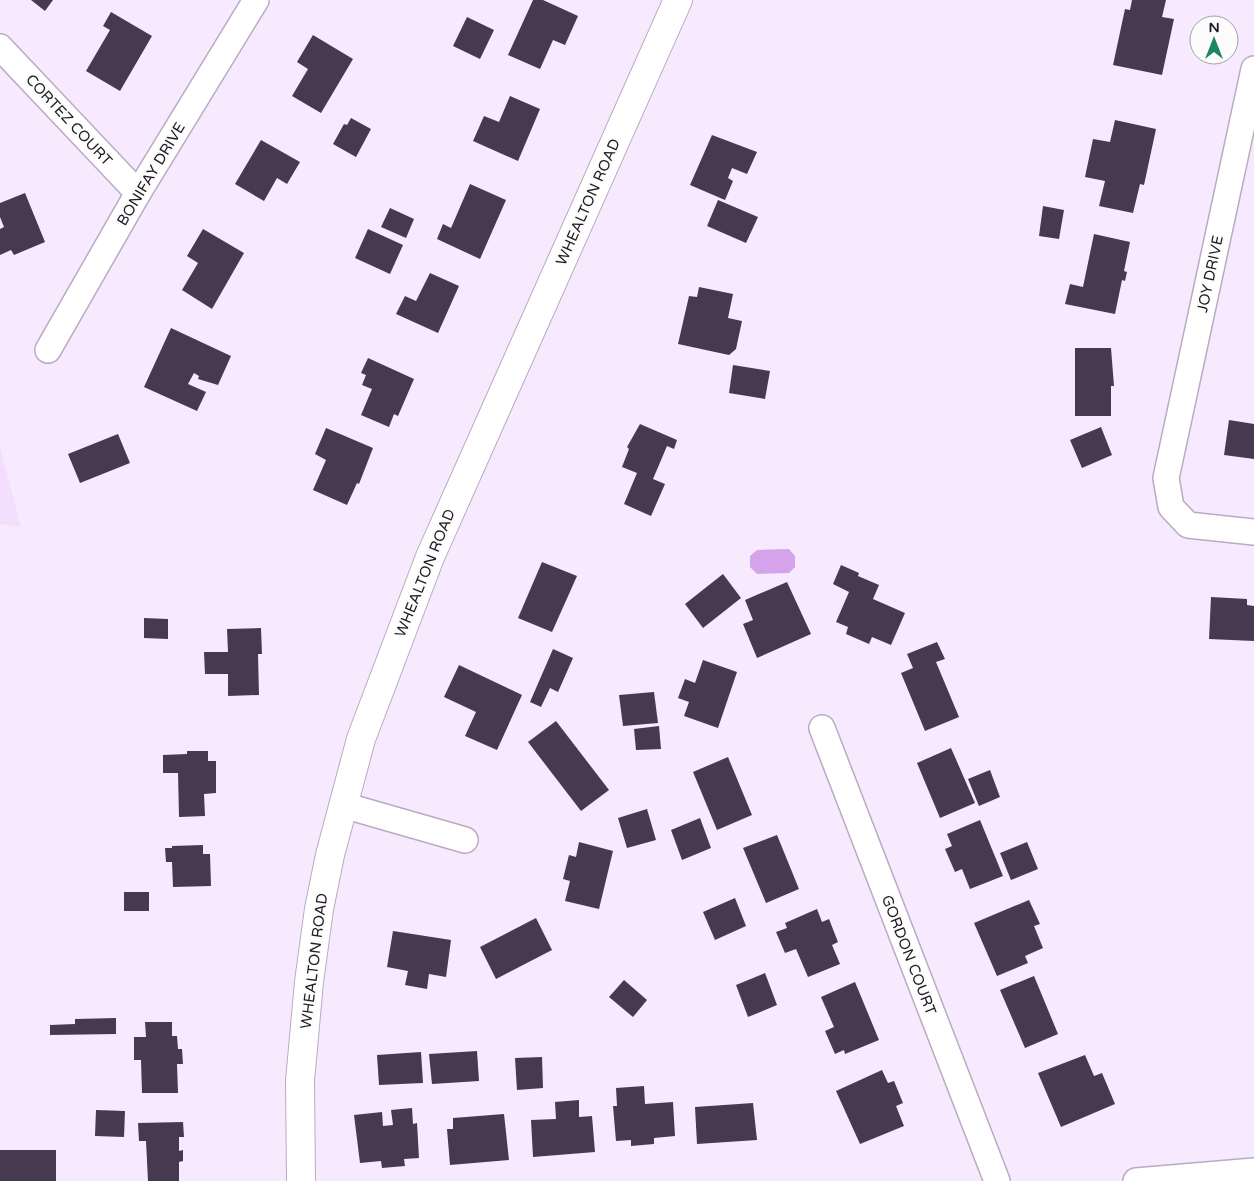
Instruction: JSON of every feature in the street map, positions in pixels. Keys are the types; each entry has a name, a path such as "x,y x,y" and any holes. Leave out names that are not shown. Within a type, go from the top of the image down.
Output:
{"street":[{"name":"BONIFAY DRIVE","path":"48,350 138,193 256,0"},
{"name":"WHEALTON ROAD","path":"301,1181 300,1081 309,982 319,909 343,805 361,740 430,557 678,0"},
{"name":"CORTEZ COURT","path":"0,47 138,193"},
{"name":"JOY DRIVE","path":"1254,69 1166,478 1171,507 1188,525 1254,532"},
{"name":"GORDON COURT","path":"822,728 997,1181"},
{"path":"343,805 465,840"},
{"path":"1136,1181 1254,1171"}],"shaded area":[{"path":"0,447 21,527 0,524"},
{"path":"789,549 795,556 795,567 789,573 757,574 750,567 750,556 757,550"}],"building":[{"path":"31,0 53,0 45,11"},
{"path":"533,0 543,0 578,16 565,45 553,40 540,69 508,55"},
{"path":"1132,0 1166,0 1162,17 1174,19 1162,75 1113,65 1125,9 1130,10"},
{"path":"111,12 152,36 120,91 86,71 110,30 103,26"},
{"path":"467,17 494,30 480,59 453,46"},
{"path":"313,35 353,59 321,113 292,96 308,69 297,62"},
{"path":"510,96 540,109 518,161 473,141 484,116 499,122"},
{"path":"351,118 371,129 356,157 333,144 344,124 347,125"},
{"path":"1115,120 1156,129 1144,185 1140,184 1133,213 1099,206 1105,181 1085,177 1093,139 1110,142"},
{"path":"712,135 757,152 747,174 732,168 728,178 733,181 725,200 690,185"},
{"path":"261,140 300,162 287,184 277,178 264,201 235,184"},
{"path":"470,184 506,200 480,259 437,239 443,224 451,228"},
{"path":"25,193 45,242 14,255 11,250 0,255 0,229 4,227 0,217 0,203"},
{"path":"718,200 758,217 746,243 707,226"},
{"path":"1043,206 1064,210 1059,239 1039,236"},
{"path":"390,208 414,219 406,238 381,227"},
{"path":"203,229 244,253 212,309 182,290 198,263 187,256"},
{"path":"368,229 403,245 390,274 355,258"},
{"path":"1094,234 1130,242 1124,271 1127,272 1125,281 1122,280 1115,314 1065,304 1070,284 1083,287"},
{"path":"430,273 459,286 438,333 396,314 405,296 416,301"},
{"path":"699,287 733,294 728,318 742,321 736,349 729,355 678,344 689,296 697,297"},
{"path":"171,328 231,356 218,385 198,379 199,376 194,373 188,384 206,392 197,411 144,387"},
{"path":"1075,348 1111,348 1114,386 1111,386 1111,416 1075,416"},
{"path":"368,358 414,379 398,416 394,414 389,427 361,415 372,389 362,385 366,375 361,373"},
{"path":"733,365 770,371 765,399 729,393"},
{"path":"1229,420 1254,424 1254,459 1224,455"},
{"path":"640,424 677,440 674,449 667,446 653,479 665,484 651,516 624,504 637,473 622,467 629,449 627,447"},
{"path":"1101,427 1112,455 1082,468 1070,440"},
{"path":"326,428 373,448 359,484 357,483 347,505 313,490 326,460 315,454"},
{"path":"118,434 130,463 80,483 68,454"},
{"path":"542,562 577,576 552,632 518,618"},
{"path":"841,565 859,573 858,576 879,585 873,599 905,613 891,645 872,637 869,644 846,634 848,627 836,622 849,592 833,584"},
{"path":"723,574 741,598 703,628 685,604"},
{"path":"787,582 811,634 757,658 743,624 753,620 745,600"},
{"path":"1211,597 1247,599 1247,605 1254,606 1254,641 1209,639"},
{"path":"144,618 168,619 168,639 144,638"},
{"path":"261,628 262,654 258,654 259,695 228,696 228,674 205,674 204,652 228,652 227,629"},
{"path":"937,642 945,659 936,662 959,717 925,731 901,673 913,668 907,654"},
{"path":"553,649 573,658 558,692 550,688 541,707 530,702"},
{"path":"703,660 737,672 718,728 684,716 689,702 678,698 685,679 695,683"},
{"path":"459,665 522,695 497,750 465,736 476,712 444,697"},
{"path":"654,692 658,723 623,726 619,695"},
{"path":"556,721 609,790 581,811 528,742"},
{"path":"659,726 661,749 636,750 634,729"},
{"path":"951,748 975,803 940,818 917,763"},
{"path":"187,751 208,751 208,761 216,761 216,793 204,794 205,816 179,817 178,773 163,773 163,755 187,754"},
{"path":"728,757 752,815 717,830 693,772"},
{"path":"990,770 1000,797 979,806 968,779"},
{"path":"647,809 656,840 627,848 618,818"},
{"path":"700,818 711,848 682,860 671,830"},
{"path":"980,820 1003,876 970,889 962,869 955,872 945,849 952,846 947,834"},
{"path":"777,835 799,889 766,903 743,848"},
{"path":"579,842 613,851 599,909 565,901 570,881 563,879 569,855 576,857"},
{"path":"1027,842 1038,869 1011,880 1000,853"},
{"path":"203,845 203,854 210,854 211,886 173,887 172,862 166,862 165,848"},
{"path":"124,892 149,892 149,911 124,911"},
{"path":"735,898 746,926 715,940 703,912"},
{"path":"1029,900 1040,924 1034,926 1043,948 1025,956 1028,963 997,976 974,923"},
{"path":"817,909 822,922 829,919 838,942 832,945 840,964 808,977 796,949 785,953 776,932 787,928 785,923"},
{"path":"536,918 552,950 496,979 480,947"},
{"path":"393,931 451,940 446,977 429,974 427,989 405,985 408,971 387,967"},
{"path":"765,973 777,1005 748,1017 736,985"},
{"path":"1034,976 1058,1034 1025,1048 1000,990"},
{"path":"624,980 647,1000 633,1017 609,997"},
{"path":"855,982 879,1040 845,1054 844,1050 835,1054 825,1031 834,1027 821,997"},
{"path":"116,1018 116,1034 50,1035 50,1025 75,1024 75,1019"},
{"path":"145,1022 172,1022 172,1036 177,1036 178,1049 182,1049 183,1064 177,1064 178,1093 142,1093 141,1060 134,1060 134,1037 146,1037"},
{"path":"477,1051 479,1081 432,1084 429,1054"},
{"path":"421,1052 423,1083 379,1085 377,1055"},
{"path":"1085,1055 1094,1076 1102,1073 1115,1104 1061,1127 1038,1073"},
{"path":"542,1057 543,1088 517,1090 515,1058"},
{"path":"882,1070 888,1083 894,1081 903,1103 896,1106 904,1126 860,1144 836,1091"},
{"path":"644,1086 645,1104 673,1102 675,1136 654,1138 654,1144 631,1146 631,1140 616,1141 613,1106 617,1106 616,1088"},
{"path":"579,1100 579,1117 592,1116 595,1152 533,1157 531,1120 556,1119 555,1102"},
{"path":"753,1103 757,1140 697,1144 695,1107"},
{"path":"412,1108 413,1124 417,1123 419,1158 404,1159 405,1166 382,1168 381,1161 360,1163 354,1115 382,1112 383,1126 393,1125 391,1110"},
{"path":"96,1110 125,1111 124,1137 95,1136"},
{"path":"504,1114 509,1160 450,1165 447,1129 453,1129 453,1118"},
{"path":"183,1122 184,1137 179,1137 179,1151 183,1150 183,1161 179,1162 179,1181 148,1181 146,1141 139,1141 138,1123"},
{"path":"0,1150 56,1150 56,1181 0,1181"}]}
